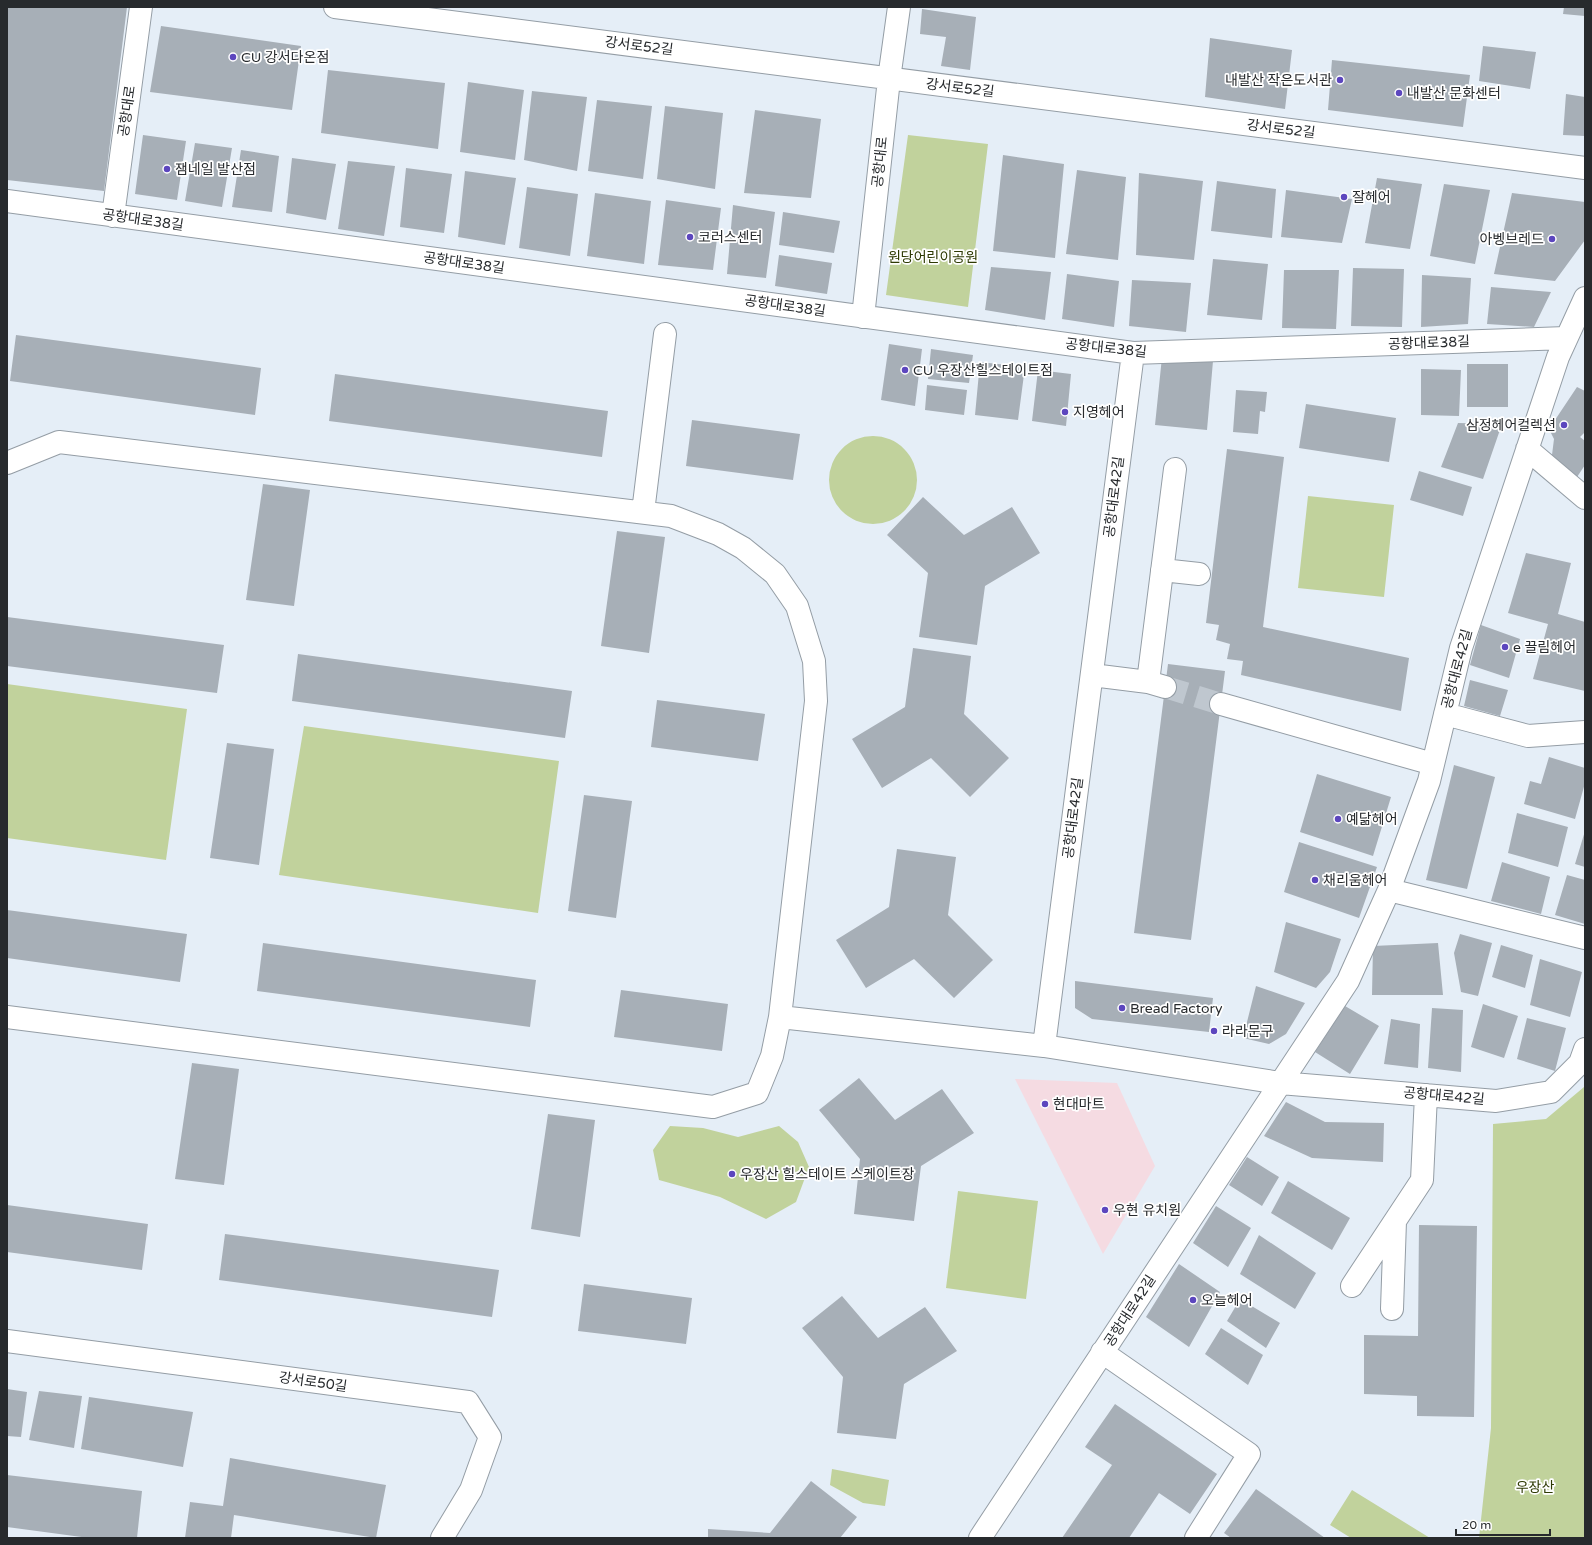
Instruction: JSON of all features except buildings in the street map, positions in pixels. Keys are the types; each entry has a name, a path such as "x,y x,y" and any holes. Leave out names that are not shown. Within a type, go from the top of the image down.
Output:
{"street":[{"name":"공항대로","path":"113,216 141,7"},
{"name":"강서로52길","path":"335,7 1585,168"},
{"name":"공항대로","path":"863,317 889,79 899,7"},
{"name":"공항대로38길","path":"7,201 1133,354 1566,338"},
{"name":"공항대로42길","path":"980,1538 1348,981 1389,890 1429,781 1461,648 1558,357 1585,298"},
{"path":"643,512 665,334"},
{"name":"공항대로42길","path":"1133,354 1044,1046 1280,1083 1496,1101 1551,1092 1580,1063 1585,1049"},
{"path":"7,463 59,442 670,516 718,534 743,548 775,574 797,606 814,661 816,701 780,1017 772,1056 757,1094 713,1107 7,1017"},
{"path":"1527,449 1585,498"},
{"path":"1092,675 1157,684 1162,570 1175,469"},
{"path":"1162,570 1199,574"},
{"path":"1220,704 1433,764"},
{"path":"1445,714 1528,736 1585,732"},
{"path":"1389,890 1585,938"},
{"path":"780,1017 1044,1046"},
{"path":"1352,1286 1422,1180 1426,1095"},
{"path":"1392,1309 1395,1221"},
{"name":"강서로50길","path":"7,1341 468,1402 490,1437 471,1490 442,1538"},
{"path":"1102,1352 1249,1454 1196,1538"}],"shaded area":[{"name":"우현 유치원","path":"1015,1079 1117,1083 1155,1166 1103,1254"}],"green space":[{"name":"원당어린이공원","path":"908,135 988,144 968,307 886,295"},
{"path":"864,436 882,436 898,443 910,455 917,471 917,489 910,505 898,517 882,524 864,524 848,517 836,505 829,489 829,471 836,455 848,443"},
{"path":"1308,496 1394,505 1384,597 1298,588"},
{"path":"7,684 187,709 166,860 7,838"},
{"path":"304,726 559,761 538,913 279,875"},
{"name":"우장산","path":"1585,1084 1585,1538 1479,1538 1491,1428 1493,1124 1546,1119 1584,1087"},
{"name":"우장산 힐스테이트 스케이트장","path":"670,1126 703,1128 738,1137 779,1126 798,1142 809,1167 796,1202 766,1219 720,1197 659,1180 653,1150"},
{"path":"958,1191 1038,1201 1026,1299 946,1288"},
{"path":"832,1469 889,1480 885,1506 863,1503 830,1485"},
{"path":"1352,1490 1430,1538 1351,1538 1330,1525"}],"tunnel":[{"path":"1165,687 1221,704"}],"place":[{"name":"CU 강서다온점","path":"233,57"},
{"name":"내발산 작은도서관","path":"1340,80"},
{"name":"내발산 문화센터","path":"1399,93"},
{"name":"잼네일 발산점","path":"167,169"},
{"name":"잘헤어","path":"1344,197"},
{"name":"코러스센터","path":"690,237"},
{"name":"아벵브레드","path":"1552,239"},
{"name":"CU 우장산힐스테이트점","path":"905,370"},
{"name":"지영헤어","path":"1065,412"},
{"name":"삼정헤어컬렉션","path":"1564,425"},
{"name":"e 끌림헤어","path":"1505,647"},
{"name":"예닮헤어","path":"1338,819"},
{"name":"채리움헤어","path":"1315,880"},
{"name":"Bread Factory","path":"1122,1008"},
{"name":"라라문구","path":"1214,1031"},
{"name":"현대마트","path":"1045,1104"},
{"name":"우장산 힐스테이트 스케이트장","path":"732,1174"},
{"name":"우현 유치원","path":"1105,1210"},
{"name":"오늘헤어","path":"1193,1300"}]}
